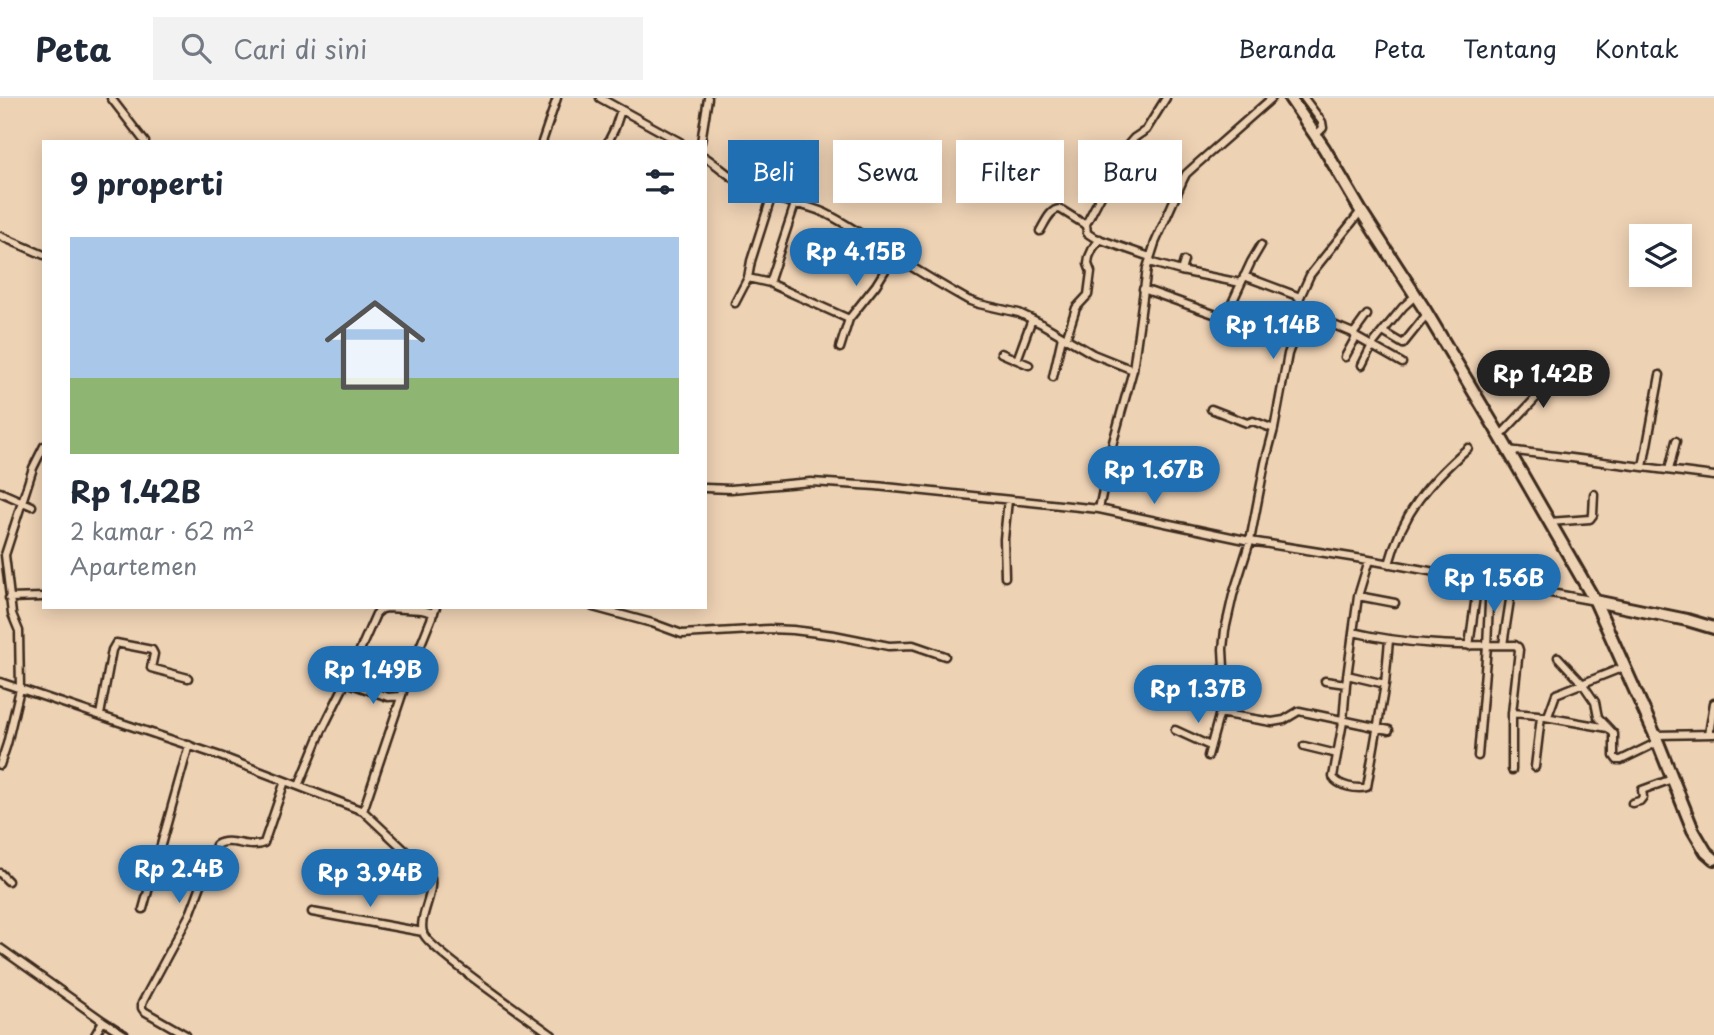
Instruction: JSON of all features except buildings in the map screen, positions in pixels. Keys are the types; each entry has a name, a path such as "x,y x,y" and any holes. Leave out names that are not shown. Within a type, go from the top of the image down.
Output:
{"main road":[{"path":"1290,98 1316,135 1427,314 1595,601 1699,843 1714,859"},
{"path":"1595,601 1714,628"},
{"path":"1687,620 1714,621"}],"street":[{"path":"111,98 143,140"},
{"path":"543,140 557,98"},
{"path":"701,140 708,98"},
{"path":"1166,98 1146,130 1133,138 1127,146 1086,224 1087,234 1181,271 1242,279 1300,297"},
{"path":"1099,509 1112,442 1133,370 1143,289 1160,232 1186,174 1272,98"},
{"path":"1304,98 1322,122 1323,128 1316,135"},
{"path":"602,99 676,140"},
{"path":"609,140 621,110"},
{"path":"707,158 728,174"},
{"path":"735,303 748,278 770,203"},
{"path":"791,203 827,214 971,301 1019,313 1093,354 1133,370"},
{"path":"770,283 795,204"},
{"path":"1040,231 1056,208 1086,224"},
{"path":"1208,756 1224,694 1225,630 1233,595 1251,541 1288,354 1298,327 1300,297 1310,275 1361,211"},
{"path":"0,236 42,255"},
{"path":"1053,377 1057,355 1076,309 1088,295 1091,272 1089,257 1100,239"},
{"path":"1143,289 1226,317 1242,279 1261,245"},
{"path":"840,348 849,319 876,285 894,256"},
{"path":"1181,271 1184,261"},
{"path":"748,278 770,283 849,319"},
{"path":"730,291 740,294"},
{"path":"1362,365 1372,346 1415,296"},
{"path":"1297,314 1322,320 1355,335 1402,363"},
{"path":"1391,357 1427,314"},
{"path":"1345,357 1367,315"},
{"path":"1017,360 1032,319"},
{"path":"1383,332 1403,344"},
{"path":"1001,353 1029,365"},
{"path":"1500,436 1566,366"},
{"path":"1643,467 1660,375"},
{"path":"1211,408 1247,423 1253,421 1274,429"},
{"path":"1669,470 1676,441"},
{"path":"1390,564 1395,543 1421,495 1440,473 1468,448"},
{"path":"0,765 20,689 19,631 9,598 5,555 33,468 42,450"},
{"path":"1508,450 1714,476"},
{"path":"707,488 731,489 811,482 1099,509 1251,541 1595,601"},
{"path":"0,492 32,506"},
{"path":"1549,522 1590,519 1593,515 1594,494"},
{"path":"1005,577 1004,539 1008,500"},
{"path":"1369,560 1358,596 1347,675 1343,722 1333,777 1338,783 1364,788 1367,786 1385,684 1389,640"},
{"path":"1469,646 1478,581"},
{"path":"1478,756 1490,583"},
{"path":"1503,645 1512,587"},
{"path":"1358,596 1395,603"},
{"path":"9,598 42,597"},
{"path":"299,786 376,614 384,609"},
{"path":"363,811 401,696 435,610 412,609"},
{"path":"601,609 682,634 793,630 889,646 913,645 945,656"},
{"path":"1353,632 1389,640 1469,646 1515,645 1519,650 1511,770"},
{"path":"100,715 116,643 152,650 154,654 151,668 188,678"},
{"path":"1559,657 1582,683 1595,702 1598,717 1614,734 1614,756 1619,760 1656,738 1712,734 1714,704"},
{"path":"1543,717 1548,715 1556,694 1623,667"},
{"path":"1347,675 1385,684"},
{"path":"346,681 388,697 401,696"},
{"path":"1325,681 1346,684"},
{"path":"0,682 189,745 363,811 430,874 432,880 423,932 426,940 552,1035"},
{"path":"1195,687 1224,694"},
{"path":"1219,713 1272,722 1284,720 1299,711 1389,730"},
{"path":"1513,713 1610,729"},
{"path":"1535,767 1543,717"},
{"path":"1175,730 1210,746"},
{"path":"143,909 189,745"},
{"path":"1304,746 1337,754"},
{"path":"1632,803 1642,800 1642,789 1672,779"},
{"path":"186,1035 144,1011 142,1003 191,912 216,844 264,843 285,781"},
{"path":"0,873 8,881"},
{"path":"312,912 423,932"},
{"path":"0,948 125,1035"},
{"path":"95,1035 103,1021"}]}
